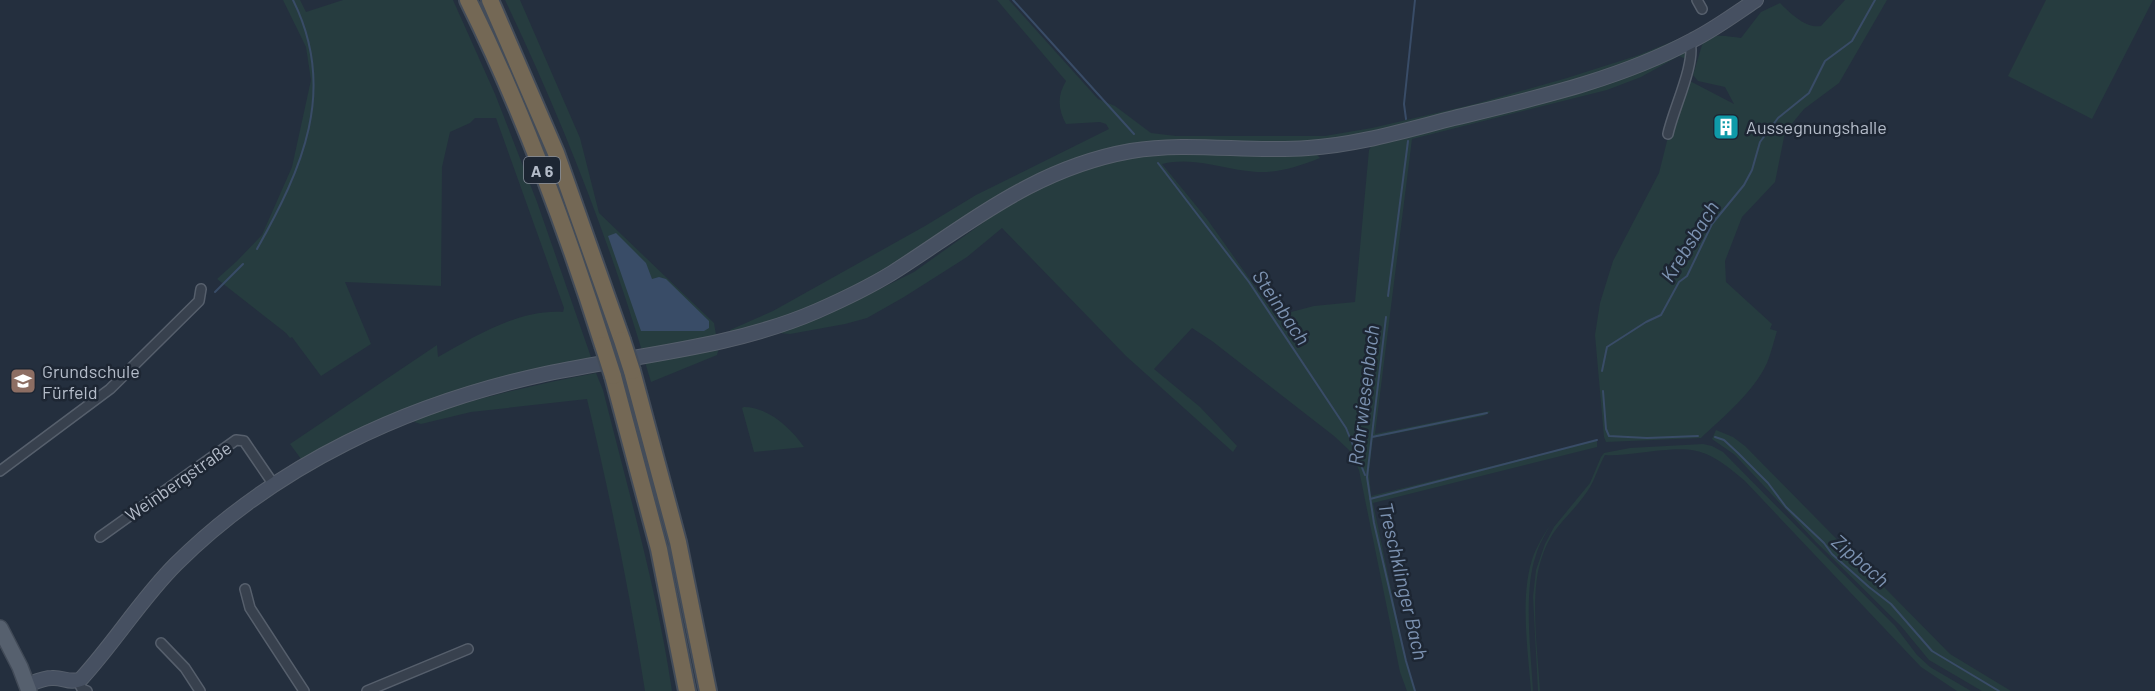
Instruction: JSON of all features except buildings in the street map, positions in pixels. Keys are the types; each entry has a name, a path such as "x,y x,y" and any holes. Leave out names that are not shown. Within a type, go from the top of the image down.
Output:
{"highway":[{"name":"A 6","path":"468,0 538,159 574,257 613,376 659,549 687,691"},
{"name":"A 6","path":"490,0 556,153 632,370 678,542 708,691"}],"main road":[{"path":"0,628 28,688"}],"street":[{"path":"28,688 42,679 55,677 82,686 84,676 144,598 202,539 274,485 331,451 370,431 433,405 494,386 588,365 722,340 771,327 814,312 888,275 1008,197 1047,177 1080,164 1133,151 1156,148 1204,146 1287,149 1336,145 1407,130 1572,88 1661,56 1690,42 1756,0"},
{"path":"1668,134 1690,62 1692,49 1690,42"},
{"path":"0,471 124,375 199,301 201,289"},
{"name":"Weinbergstraße","path":"100,537 236,440 244,441 274,485"},
{"path":"245,589 250,608 304,691"},
{"path":"161,643 185,668 200,691"},
{"path":"367,691 468,649"}],"green space":[{"path":"283,0 300,0 306,12 343,0 453,0 495,94 537,202 592,360 512,376 304,463 290,444 437,345 438,357 514,319 547,312 563,312 564,308 496,118 475,118 470,123 450,132 442,167 441,286 345,282 371,344 321,376 292,337 290,338 217,279 262,235 292,167 311,80 306,47"},
{"path":"505,0 520,0 580,138 599,213 714,323 716,335 642,351 613,261 580,173"},
{"path":"997,0 1009,0 1098,99 1115,106 1151,133 1176,136 1325,136 1372,128 1475,104 1567,78 1639,55 1688,35 1694,35 1626,68 1451,117 1304,146 1193,144 1062,170 909,260 797,316 731,334 730,330 773,311 976,195 1109,129 1106,124 1100,122 1066,124 1060,103 1061,92 1066,81"},
{"path":"1845,0 1887,0 1839,83 1804,109 1785,132 1775,182 1742,217 1725,261 1726,282 1772,324 1770,329 1777,331 1767,363 1746,394 1701,438 1606,442 1595,335 1600,303 1613,261 1659,173 1669,133 1688,80 1734,104 1725,87 1698,81 1693,75 1702,45 1715,36 1741,38 1761,12 1780,3 1804,23 1821,26"},
{"path":"2046,0 2153,0 2092,119 2008,76"},
{"path":"1684,51 1688,55 1686,59 1679,56 1641,77 1607,90 1412,139 1375,434 1490,411 1483,416 1373,438 1369,472 1371,496 1597,440 1597,447 1373,503 1408,670 1415,691 1407,691 1400,672 1359,470 1349,450 1212,341 1192,328 1154,369 1200,407 1237,446 1233,452 1126,356 1002,228 967,257 867,318 790,334 779,333 734,344 734,342 823,317 914,272 991,217 1037,189 1099,165 1129,158 1188,152 1316,154 1320,158 1305,164 1265,172 1245,171 1198,162 1162,164 1207,219 1276,316 1314,306 1355,302 1369,150 1373,143"},
{"path":"719,348 717,355 651,382 645,362"},
{"path":"596,373 603,390 641,540 672,691 645,691 619,545 587,399 471,412 421,424 414,422 425,415 445,408 530,386"},
{"path":"742,408 762,411 778,420 804,447 754,452"},
{"path":"1716,430 1733,437 1745,446 1950,654 2011,691 1982,691 1929,660 1901,626 1816,542 1735,455 1712,439"},
{"path":"1703,444 1723,452 1895,626 1917,655 1930,667 1971,691 1957,691 1921,667 1745,481 1718,460 1706,454 1684,449 1605,455 1587,491 1550,538 1538,571 1536,587 1535,623 1540,691 1538,691 1533,597 1536,570 1554,527 1590,483 1604,453 1630,448"},
{"path":"1550,525 1537,551 1530,586 1529,622 1533,691 1531,691 1526,622 1527,586 1534,554 1539,543"}],"water":[{"path":"616,233 646,263 652,279 659,277 666,279 709,321 709,328 704,331 641,331 608,236"}],"waterway":[{"path":"257,249 288,189 309,128 313,97 313,66 306,33 293,0"},
{"name":"Steinbach","path":"1013,0 1134,134"},
{"name":"Rohrwiesenbach","path":"1406,119 1404,104 1415,0"},
{"name":"Krebsbach","path":"1602,371 1607,347 1661,315 1679,282 1687,276 1712,224 1744,185 1752,170 1760,142 1778,118 1809,93 1825,61 1852,41 1875,0"},
{"name":"Rohrwiesenbach","path":"1388,296 1408,141"},
{"name":"Steinbach","path":"1158,163 1249,282 1346,428 1365,475"},
{"path":"215,292 243,264"},
{"name":"Treschklinger Bach","path":"1386,317 1367,477 1374,523 1415,691"},
{"name":"Zipbach","path":"1603,391 1606,429 1609,436 1647,438 1698,436"},
{"path":"1372,437 1487,413"},
{"name":"Zipbach","path":"1715,437 1724,440 1738,453 1832,554 1891,604 1932,651 1999,691"},
{"name":"Krebsbach","path":"1370,499 1597,440"}],"place":[{"name":"Aussegnungshalle","path":"1726,127"},
{"name":"Grundschule Fürfeld","path":"23,381"}]}
